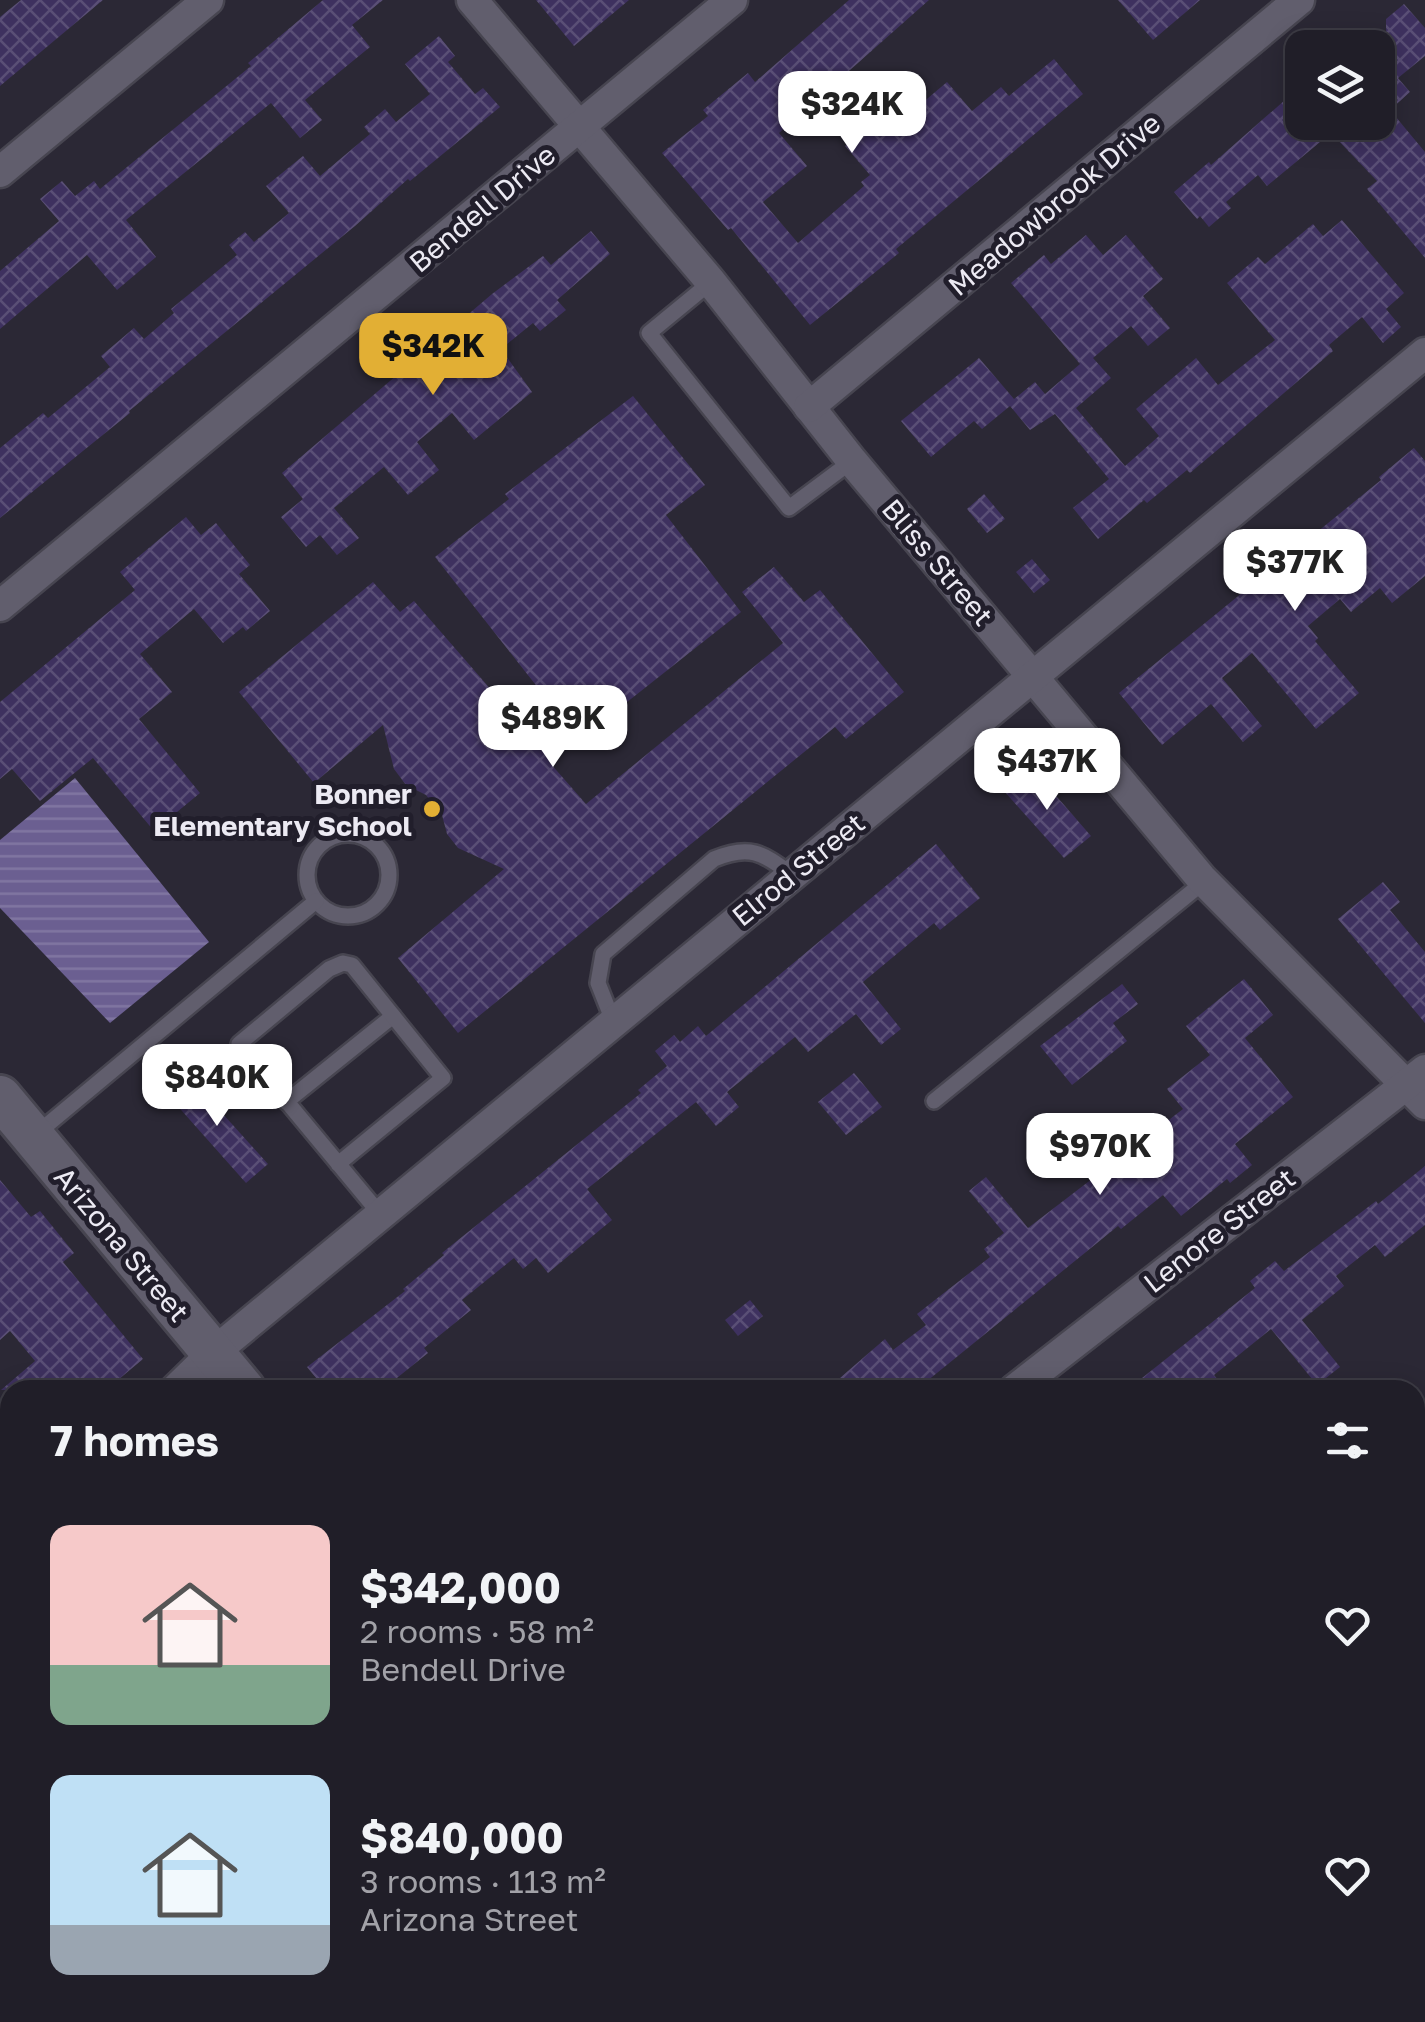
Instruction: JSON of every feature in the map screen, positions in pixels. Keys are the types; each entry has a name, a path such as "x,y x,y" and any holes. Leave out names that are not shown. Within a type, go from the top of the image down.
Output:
{"street":[{"path":"0,172 208,0"},
{"name":"Bliss Street","path":"472,0 712,282 852,461 1205,881 1418,1087"},
{"name":"Bendell Drive","path":"0,606 732,0"},
{"name":"Meadowbrook Drive","path":"809,407 1299,0"},
{"name":"Elrod Street","path":"185,1380 212,1353 1425,353"},
{"name":"Lenore Street","path":"1027,1380 1418,1087"},
{"name":"Arizona Street","path":"0,1097 235,1380"}],"lane":[{"path":"712,282 648,333 789,508 852,461"},
{"path":"352,834 367,838 380,848 388,862 389,878 385,894 375,906 360,914 344,916 316,901 308,887 307,871 311,856 322,843 336,835 352,834"},
{"path":"613,1022 598,984 603,954 714,859 735,850 762,853 792,874"},
{"path":"934,1102 1205,881"},
{"path":"33,1137 316,901"},
{"path":"338,1164 443,1078 352,965 343,963 329,969 239,1044 286,1102 338,1164 380,1214"},
{"path":"286,1102 393,1016"}],"shaded area":[{"path":"75,778 209,942 110,1023 0,908 0,840"}],"building":[{"path":"21,0 103,0 0,86 0,17"},
{"path":"323,0 383,0 352,25 370,47 305,100 322,120 300,138 271,103 126,220 156,257 117,290 87,255 0,329 0,271 59,221 40,199 62,181 75,196 94,181 100,189 251,66 248,63"},
{"path":"536,0 629,0 574,46"},
{"path":"849,0 929,0 779,133 807,166 763,202 798,243 864,186 861,182 870,175 845,146 892,108 902,120 947,82 972,111 1001,87 1009,96 1054,59 1083,94 810,325 731,228 728,230 662,153 708,116 703,110 748,73 755,82"},
{"path":"1118,0 1200,0 1153,40"},
{"path":"1404,4 1425,28 1425,56 1398,78 1410,92 1395,106 1395,30 1386,30 1386,19"},
{"path":"439,36 455,56 448,62 475,94 483,88 500,107 0,518 0,448 43,413 48,418 110,367 101,356 134,328 144,339 174,313 171,309 237,255 229,245 245,232 254,242 289,213 266,186 303,156 320,176 370,134 364,127 385,109 396,122 430,94 405,64"},
{"path":"1285,100 1285,140 1323,140 1267,186 1258,175 1226,202 1231,208 1209,227 1174,192 1209,162 1211,165"},
{"path":"1395,116 1425,152 1425,258 1367,189 1377,181 1338,140 1395,140"},
{"path":"1342,220 1404,293 1386,309 1401,327 1383,343 1362,317 1329,345 1333,351 1190,473 1187,470 1147,503 1144,500 1098,539 1073,508 1109,479 1055,414 1030,430 1010,406 982,429 974,421 931,457 901,421 979,358 1014,399 1035,382 1045,394 1080,364 1011,283 1044,255 1051,264 1086,235 1103,255 1126,235 1163,279 1143,296 1170,328 1148,346 1131,326 1093,358 1111,378 1076,408 1125,466 1159,436 1136,409 1196,358 1218,385 1275,340 1227,283 1258,257 1265,264 1313,224 1323,236"},
{"path":"591,231 610,254 557,300 566,310 540,331 533,323 501,349 532,392 474,440 452,413 417,442 439,470 408,495 384,467 334,508 359,538 337,555 320,535 306,547 281,517 303,499 282,473 492,294 543,256 551,265"},
{"path":"633,396 705,485 666,515 741,612 579,740 435,557 509,499 505,494"},
{"path":"1414,448 1425,461 1425,576 1392,603 1380,588 1351,612 1340,599 1308,626 1318,638 1315,641 1359,693 1316,729 1252,653 1222,678 1262,726 1243,742 1211,704 1162,745 1119,693 1381,480 1379,477"},
{"path":"984,494 1005,519 987,533 967,509"},
{"path":"186,517 201,535 216,523 250,565 239,574 270,611 246,631 243,627 223,643 194,609 140,654 172,692 139,719 200,793 154,831 93,758 40,801 12,769 0,779 0,702 135,590 120,572"},
{"path":"1032,559 1050,580 1034,593 1016,572"},
{"path":"774,567 804,602 820,590 904,692 846,739 835,727 458,1033 398,958 504,869 458,848 447,834 442,815 426,795 406,785 394,769 383,725 314,783 239,692 373,582 400,612 414,601 586,804 783,643 742,592"},
{"path":"1031,767 1091,836 1064,858 1003,790"},
{"path":"936,844 980,898 940,930 934,923 863,982 901,1029 881,1045 856,1014 808,1052 795,1037 727,1092 739,1107 716,1126 696,1102 587,1189 612,1220 548,1273 536,1258 523,1269 514,1258 462,1300 471,1310 424,1348 428,1353 394,1380 318,1380 307,1367 405,1291 442,1253 641,1093 638,1090 667,1066 655,1051 674,1035 680,1042 698,1026 706,1036"},
{"path":"1383,882 1400,902 1390,910 1425,952 1425,1023 1338,919"},
{"path":"1244,979 1273,1015 1245,1038 1293,1097 1235,1144 1252,1165 1230,1183 1227,1179 1181,1216 1163,1195 1121,1229 1118,1226 928,1380 838,1380 885,1339 893,1350 926,1325 917,1314 990,1257 984,1249 1004,1233 969,1191 986,1177 1028,1228 1183,1109 1167,1089 1210,1055 1186,1026"},
{"path":"1122,984 1138,1004 1113,1023 1127,1041 1072,1085 1040,1046"},
{"path":"854,1073 882,1107 846,1135 818,1102"},
{"path":"187,1074 268,1164 246,1183 166,1093"},
{"path":"1425,1166 1425,1225 1385,1257 1375,1245 1336,1276 1344,1286 1302,1320 1340,1367 1323,1380 1313,1380 1271,1329 1214,1375 1218,1380 1140,1380 1255,1288 1250,1281 1275,1261 1284,1271 1376,1201 1378,1204"},
{"path":"0,1180 31,1217 40,1211 74,1253 63,1262 143,1359 118,1380 13,1380 35,1361 10,1331 0,1340"},
{"path":"750,1300 763,1316 738,1336 725,1320"}],"place":[{"name":"Bonner Elementary School","path":"432,809"}]}
